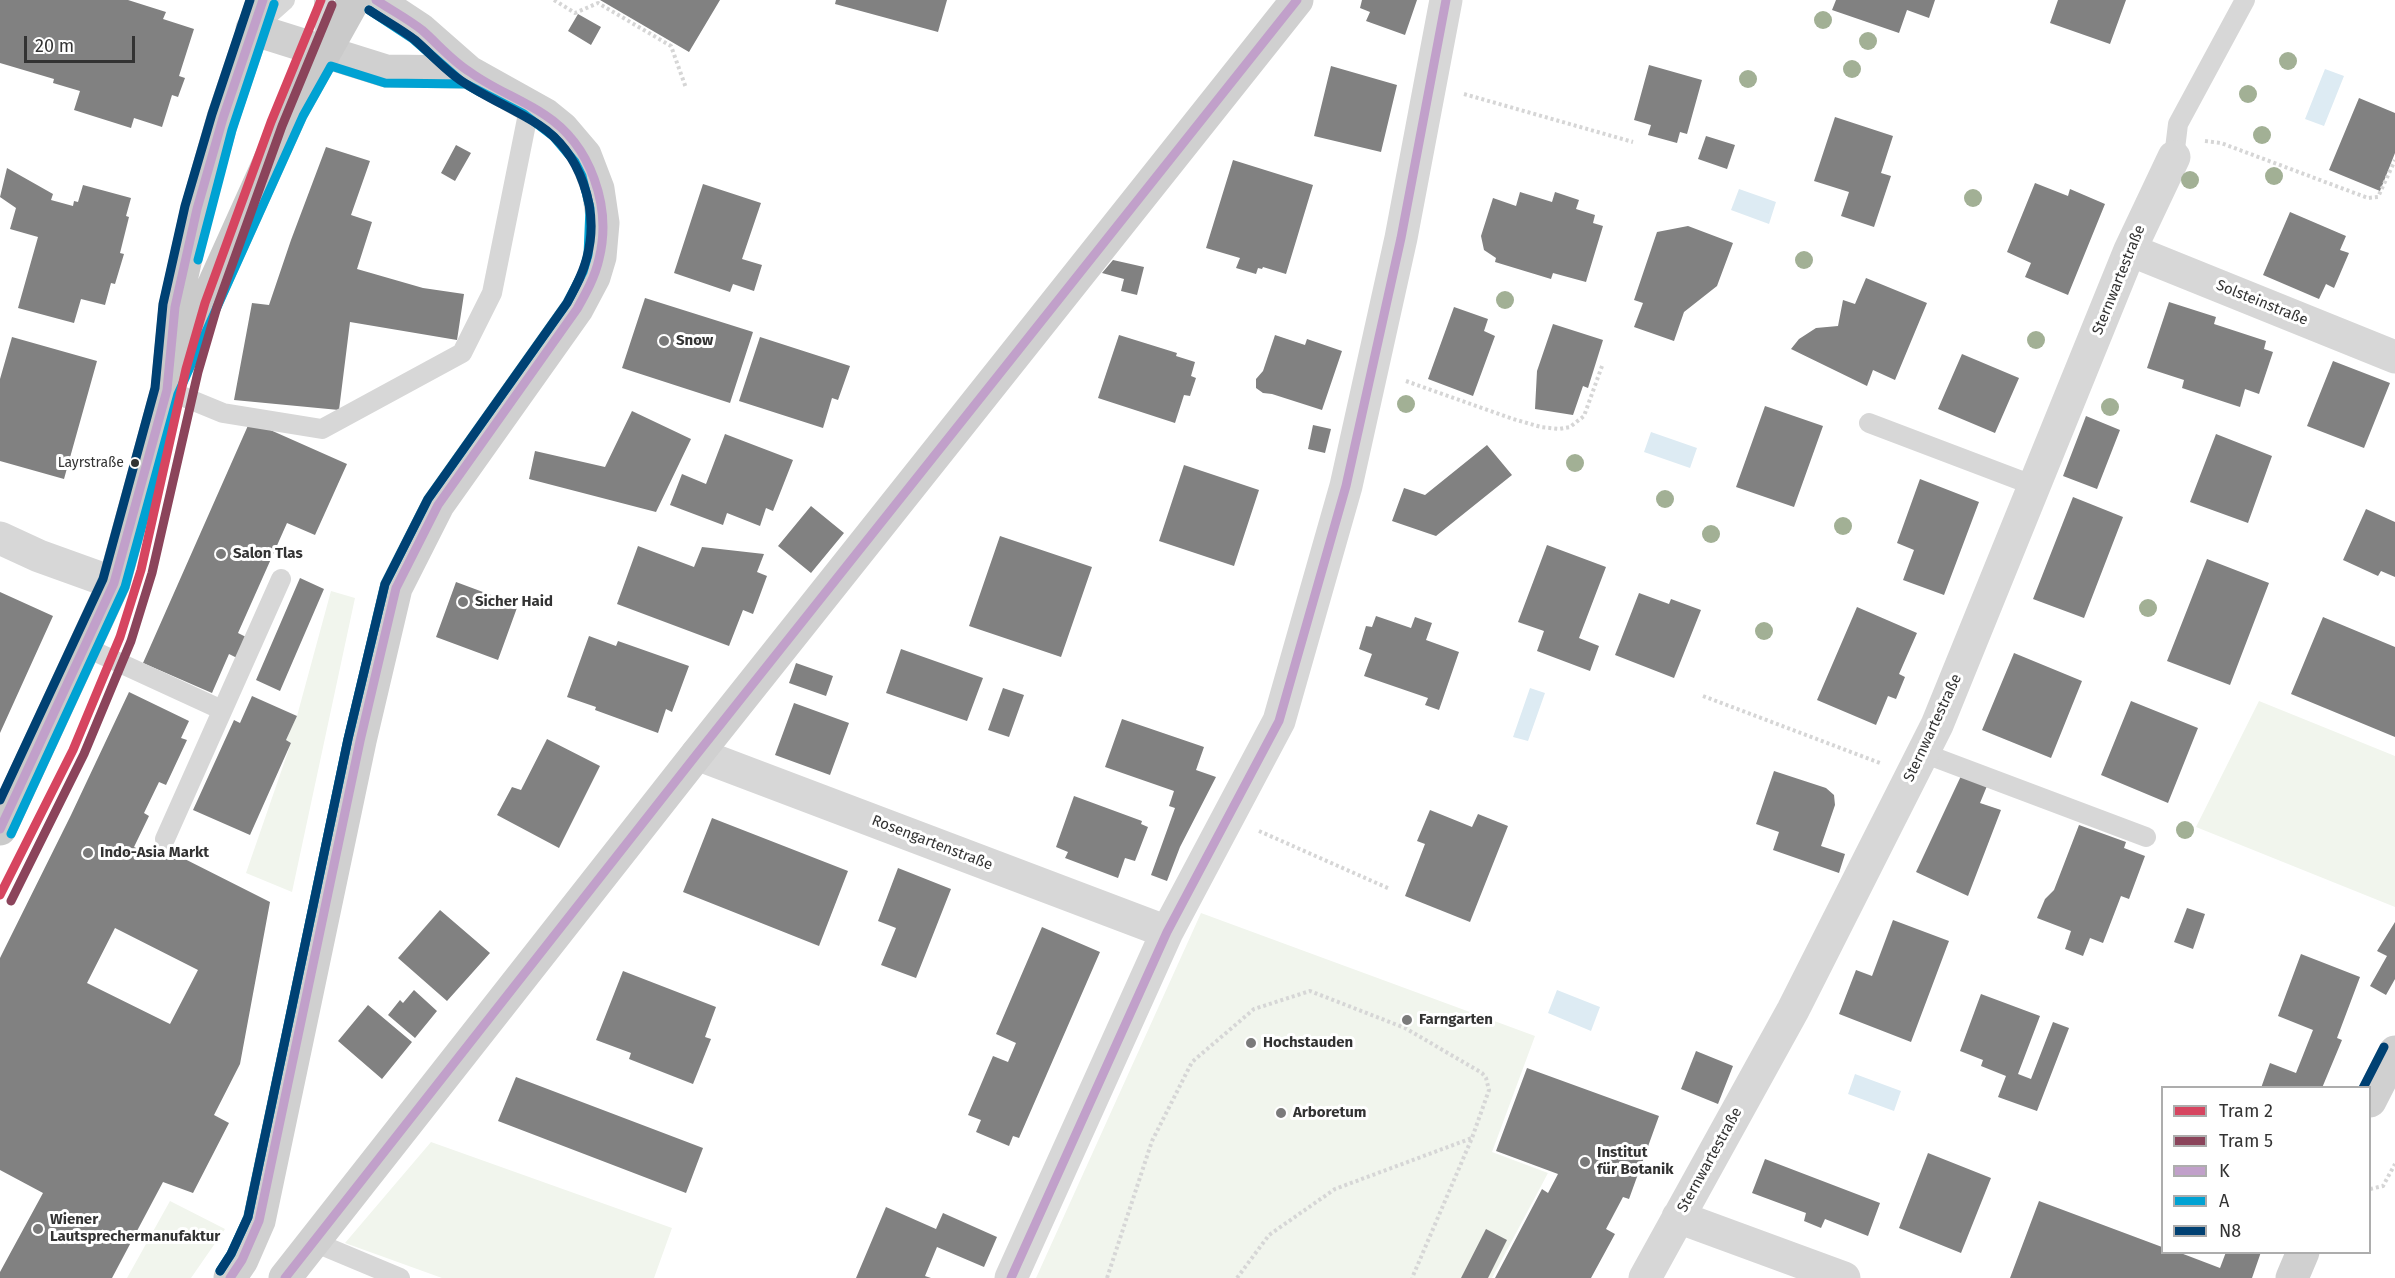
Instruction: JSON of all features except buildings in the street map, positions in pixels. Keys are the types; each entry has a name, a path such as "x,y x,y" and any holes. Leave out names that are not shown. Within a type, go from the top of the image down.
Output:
{"main road":[{"path":"166,390 292,111 354,0"},
{"path":"0,829 114,583 166,390 175,307 197,209 258,15"}],"street":[{"path":"230,1278 242,1260 259,1221 360,741 396,588 438,505 577,309 594,277 600,257 602,207 593,172 585,155 574,141 562,128 530,104 469,72 420,29 376,0"},
{"path":"285,1278 1297,0"},
{"path":"1011,1278 1167,932 1279,721 1346,486 1401,238 1446,0"},
{"path":"258,15 325,52 386,71 469,72"},
{"name":"Sternwartestraße","path":"1645,1278 1793,1010 1937,725 2130,250 2186,149"},
{"name":"Solsteinstraße","path":"2130,250 2395,357"},
{"path":"0,538 39,556 114,583"},
{"name":"Rosengartenstraße","path":"698,754 1167,932"},
{"path":"2371,1099 2395,1052"},
{"path":"1678,1217 1844,1278"},
{"path":"2292,1278 2302,1254"}],"lane":[{"path":"258,15 285,0"},
{"path":"324,0 325,52"},
{"path":"2186,149 2178,123 2245,0"},
{"path":"166,390 223,413 322,429 462,353 492,293 530,104"},
{"path":"1869,423 2035,486"},
{"path":"165,839 281,579"},
{"path":"85,647 222,710"},
{"path":"1917,764 2146,837"},
{"path":"314,1242 400,1278"}],"path":[{"path":"554,0 575,13 598,3 671,46 686,88"},
{"path":"1429,83 1633,142"},
{"path":"2186,149 2221,143 2368,198 2378,197 2395,160"},
{"path":"1366,396 1404,381 1523,422 1559,429 1570,427 1584,416 1602,366"},
{"path":"1703,696 1917,764"},
{"path":"1228,817 1390,889"},
{"path":"1107,1278 1152,1141 1192,1062 1254,1009 1310,991 1405,1028 1486,1078 1489,1090 1472,1138 1412,1278"},
{"path":"1237,1278 1269,1235 1335,1189 1472,1138"},
{"path":"2371,1189 2383,1186 2395,1164"}],"shaded area":[{"path":"2325,69 2344,76 2324,126 2305,119"},
{"path":"1739,189 1776,202 1769,224 1731,210"},
{"path":"1651,432 1697,448 1690,468 1644,452"},
{"path":"331,591 355,598 292,892 246,873 291,743 286,740 297,716"},
{"path":"1530,688 1545,693 1528,741 1513,737"},
{"path":"2259,701 2395,756 2395,907 2196,827"},
{"path":"1201,913 1535,1036 1492,1152 1548,1173 1492,1278 1036,1278"},
{"path":"1557,990 1600,1007 1591,1031 1548,1013"},
{"path":"1855,1074 1901,1091 1894,1111 1848,1094"},
{"path":"431,1142 672,1228 654,1278 442,1278 345,1243"},
{"path":"170,1201 225,1229 191,1278 127,1278"}],"tram line":[{"name":"2","path":"0,895 73,750 120,637 141,570 186,369 205,303 271,122 321,0"},
{"name":"5","path":"11,901 84,754 131,641 152,573 198,372 217,307 282,126 332,5"}],"transit line":[{"name":"N8","path":"0,800 103,579 155,388 163,304 185,206 212,114 250,0"},
{"name":"K","path":"0,829 114,583 167,390 175,307 197,209 223,118 263,0"},
{"name":"K","path":"230,1278 242,1260 259,1221 360,741 396,588 438,505 577,309 595,272 602,239 603,219 594,179 586,160 561,128 536,109 463,68 422,30 376,0"},
{"name":"K","path":"285,1278 697,754 1297,0"},
{"name":"K","path":"1011,1278 1167,932 1279,721 1346,486 1401,238 1446,0"},
{"name":"A","path":"198,260 232,130 274,4"},
{"name":"A","path":"369,10 413,39 462,82 480,92"},
{"name":"N8","path":"220,1271 231,1254 248,1217 348,739 385,584 428,499 567,303 583,269 590,239 591,220 583,183 566,150 553,136 530,119 463,82 415,40 369,10"},
{"name":"A","path":"11,834 125,587 178,394 303,116 331,66 385,83 466,84 524,114 554,137 575,162 582,176 590,208 588,255 583,272 567,303 428,499 385,584 348,739 248,1217 231,1254 220,1271"},
{"name":"N8","path":"2364,1086 2384,1047"}],"place":[{"name":"Snow","path":"664,341"},
{"name":"Layrstraße","path":"135,463"},
{"name":"Salon Tlas","path":"221,554"},
{"name":"Sicher Haid","path":"463,602"},
{"name":"Indo-Asia Markt","path":"88,853"},
{"name":"Farngarten","path":"1407,1020"},
{"name":"Hochstauden","path":"1251,1043"},
{"name":"Arboretum","path":"1281,1113"},
{"name":"Institut für Botanik","path":"1585,1162"},
{"name":"Wiener Lautsprechermanufaktur","path":"38,1229"}]}
